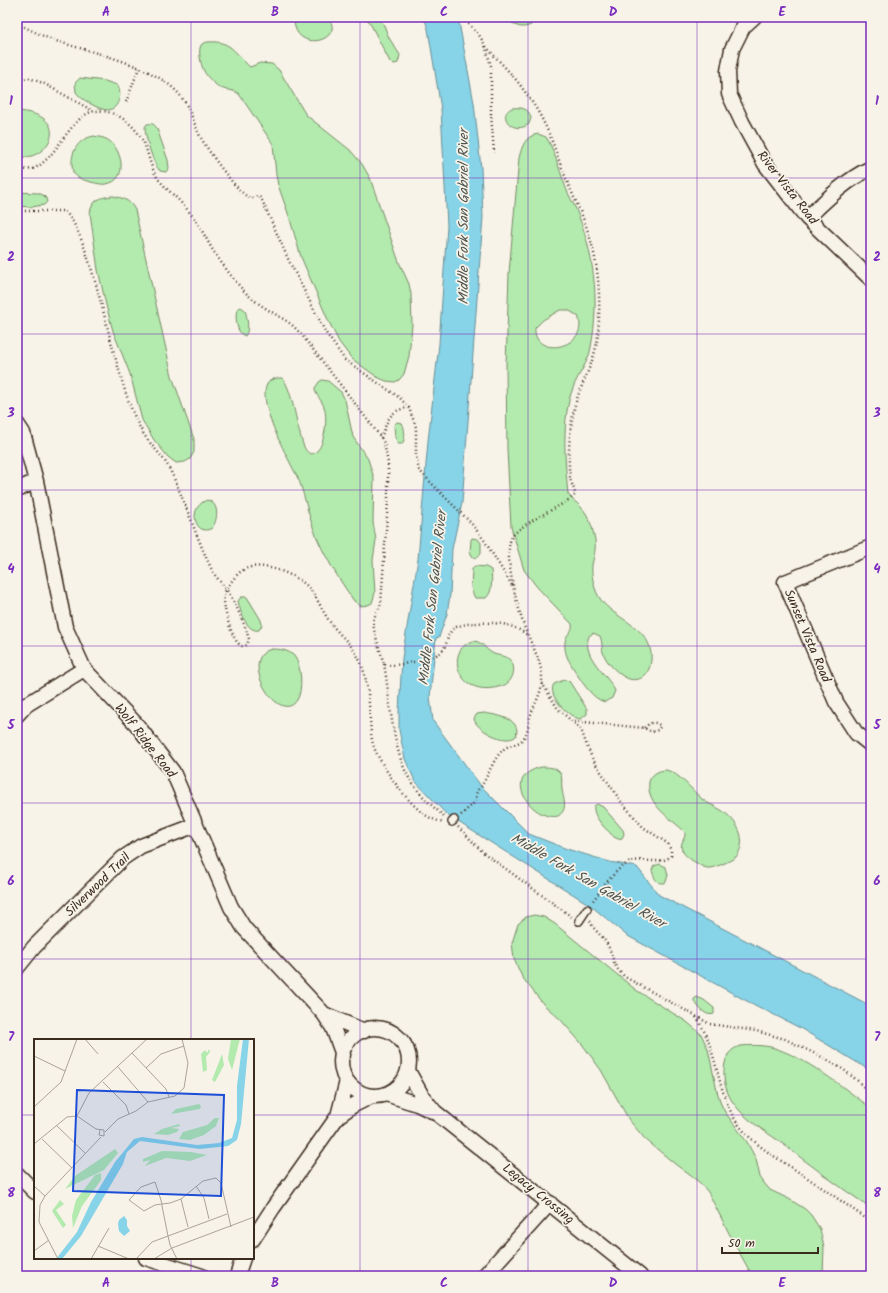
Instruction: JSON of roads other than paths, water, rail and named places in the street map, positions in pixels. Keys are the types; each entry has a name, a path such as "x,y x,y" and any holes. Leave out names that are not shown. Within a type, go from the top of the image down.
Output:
{"street":[{"name":"River Vista Road","path":"754,17 743,27 732,49 728,71 729,94 742,122 765,164 807,218 871,279"},
{"path":"807,218 840,187 858,174 871,168"},
{"name":"Wolf Ridge Road","path":"17,424 23,433 36,482 65,627 84,669 137,725 173,772 231,906 244,928 324,1014 364,1031"},
{"path":"17,490 36,482"},
{"name":"Sunset Vista Road","path":"871,547 784,582 836,702 856,732 871,745"},
{"path":"17,714 26,705 84,669"},
{"name":"Silverwood Trail","path":"17,968 34,947 123,858 141,846 196,825"},
{"path":"324,1014 333,1028 343,1055"},
{"name":"Legacy Crossing","path":"364,1031 371,1029 382,1029 392,1033 401,1040 407,1050 409,1061 408,1071 422,1096 435,1112 640,1276"},
{"path":"338,1116 347,1081 343,1071 342,1059 344,1048 351,1039 364,1031"},
{"path":"254,1237 338,1116 352,1106 396,1089 403,1081 408,1071"},
{"name":"Legacy Crossing","path":"347,1081 355,1089 365,1094 379,1095 417,1104 435,1112"},
{"path":"17,1174 34,1191"},
{"path":"484,1276 550,1203"},
{"path":"149,1259 202,1276"},
{"path":"237,1276 243,1259"}],"lane":[{"path":"579,921 587,909"}],"water":[{"name":"Middle Fork San Gabriel River","path":"424,17 458,17 474,103 481,168 483,217 462,503 452,549 450,595 447,614 439,637 436,638 430,697 433,721 481,786 529,834 567,849 610,862 637,867 659,895 871,1006 871,1071 800,1028 743,999 626,935 590,905 447,815 415,781 405,759 399,730 402,658 418,559 428,441 439,344 447,226 441,109 428,29"}]}
